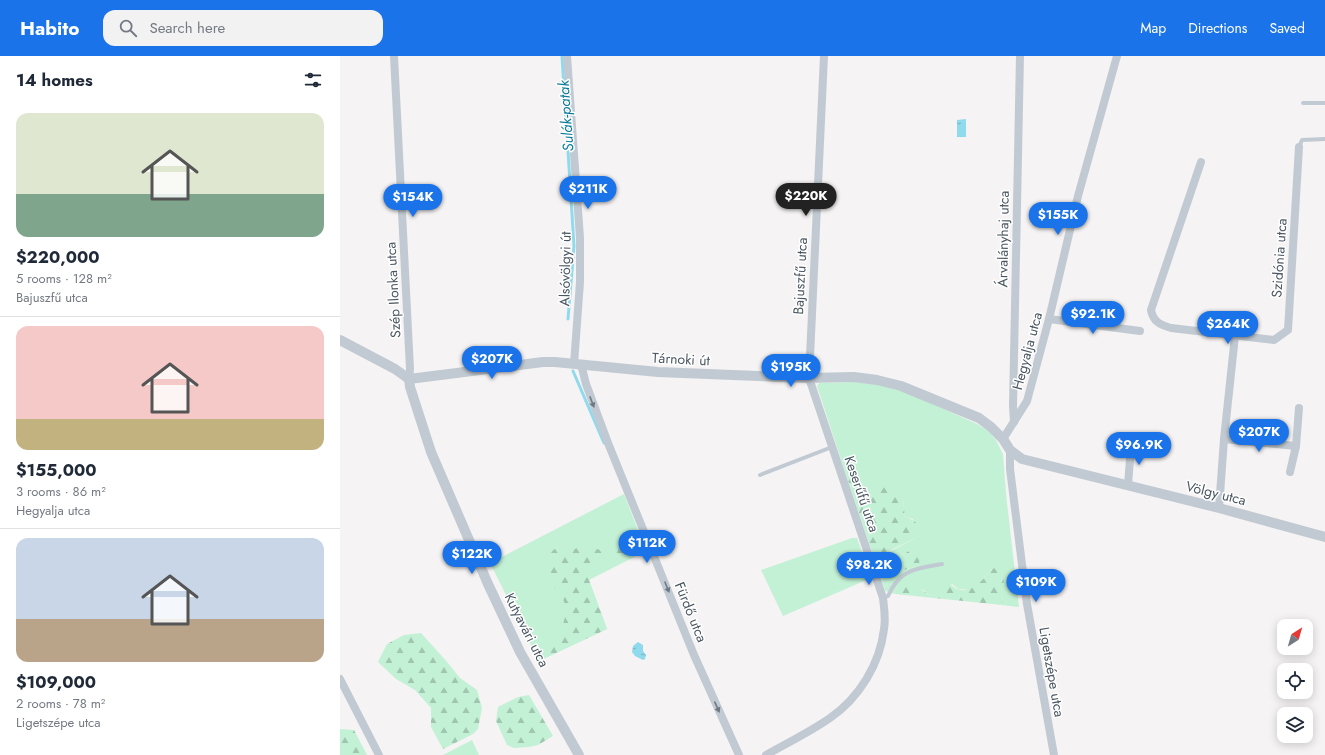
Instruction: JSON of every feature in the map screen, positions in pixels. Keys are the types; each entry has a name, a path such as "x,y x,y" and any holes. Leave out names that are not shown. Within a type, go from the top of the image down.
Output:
{"street":[{"name":"Szép Ilonka utca","path":"394,56 410,369 409,379"},
{"name":"Alsóvölgyi út","path":"567,56 580,238 578,364"},
{"name":"Bajuszfű utca","path":"809,378 824,56"},
{"name":"Árvalányhaj utca","path":"1014,422 1013,398 1020,56"},
{"name":"Hegyalja utca","path":"1003,439 1027,401 1049,319 1078,196 1117,56"},
{"name":"Szidónia utca","path":"1201,162 1151,310 1154,320 1171,328 1274,340 1288,330 1299,147"},
{"path":"1049,319 1140,331"},
{"path":"1220,508 1224,439 1235,336"},
{"path":"340,340 395,369 409,379"},
{"name":"Tárnoki út","path":"409,379 543,362 658,372 809,378 866,377 901,386 979,418 991,426 1003,439 1010,450"},
{"name":"Fürdő utca","path":"578,364 608,443 694,655 739,755"},
{"name":"Keserűfű utca","path":"766,755 830,718 857,693 869,676 876,662 884,630 885,614 883,598 809,378"},
{"name":"Kutyavári utca","path":"409,379 410,387 431,452 487,583 520,652 579,755"},
{"path":"1290,472 1296,446 1299,408"},
{"path":"1224,439 1296,446"},
{"path":"1128,485 1131,446"},
{"name":"Völgy utca","path":"1010,450 1022,459 1220,508 1325,537"},
{"name":"Ligetszépe utca","path":"1010,450 1010,469 1026,604 1054,755"},
{"path":"340,679 380,755"}],"lane":[{"path":"1303,103 1325,103"},
{"path":"1299,147 1302,140 1325,140"},
{"path":"760,475 832,447"},
{"path":"883,598 888,596 898,578 916,569 942,564"}],"green space":[{"path":"819,383 872,383 908,393 977,424 988,431 996,440 1003,454 1019,607 1002,605 1003,577 993,568 978,585 970,590 958,589 952,584 936,594 930,595 923,590 897,585 895,594 885,591 884,587 896,573 919,565 909,551 894,559 889,555 891,551 917,537 913,519 905,517 903,499 872,484 847,478 817,386"},
{"path":"847,478 883,487 896,494 903,499 905,517 914,521 919,527 920,530 917,537 891,550 889,555 894,559 909,551 916,552 920,557 919,565 896,573 884,587"},
{"path":"624,494 646,551 589,580 607,629 539,661 490,563"},
{"path":"635,523 642,542 639,546 617,560 614,559 610,549 614,542 627,534 628,528"},
{"path":"852,538 857,538 871,578 783,616 761,570"},
{"path":"583,546 592,547 599,550 603,555 603,564 591,569 589,572 589,580 607,629 539,661 539,654 546,644 557,640 565,615 564,601 551,584 548,577 551,553 558,547 572,550"},
{"path":"993,568 1000,570 1004,577 1002,605 895,594 897,585 901,582 910,583 930,595 936,594 946,583 957,589 968,590 982,581"},
{"path":"421,633 460,678 477,690 482,708 478,729 473,734 443,749 431,727 431,708 415,690 396,679 378,662 387,644 404,635"},
{"path":"529,695 553,736 538,745 514,748 507,745 496,721 498,707 518,697"},
{"path":"340,729 354,730 367,755 340,755"},
{"path":"472,740 479,755 443,755"}],"water":[{"path":"966,119 966,137 957,137 957,120"},
{"path":"638,642 643,645 643,651 646,655 645,659 643,660 635,656 632,652 633,646"}],"waterway":[{"name":"Sulák-patak","path":"562,56 574,246 568,319"},
{"path":"573,371 604,443"},
{"path":"620,549 644,539"}]}
